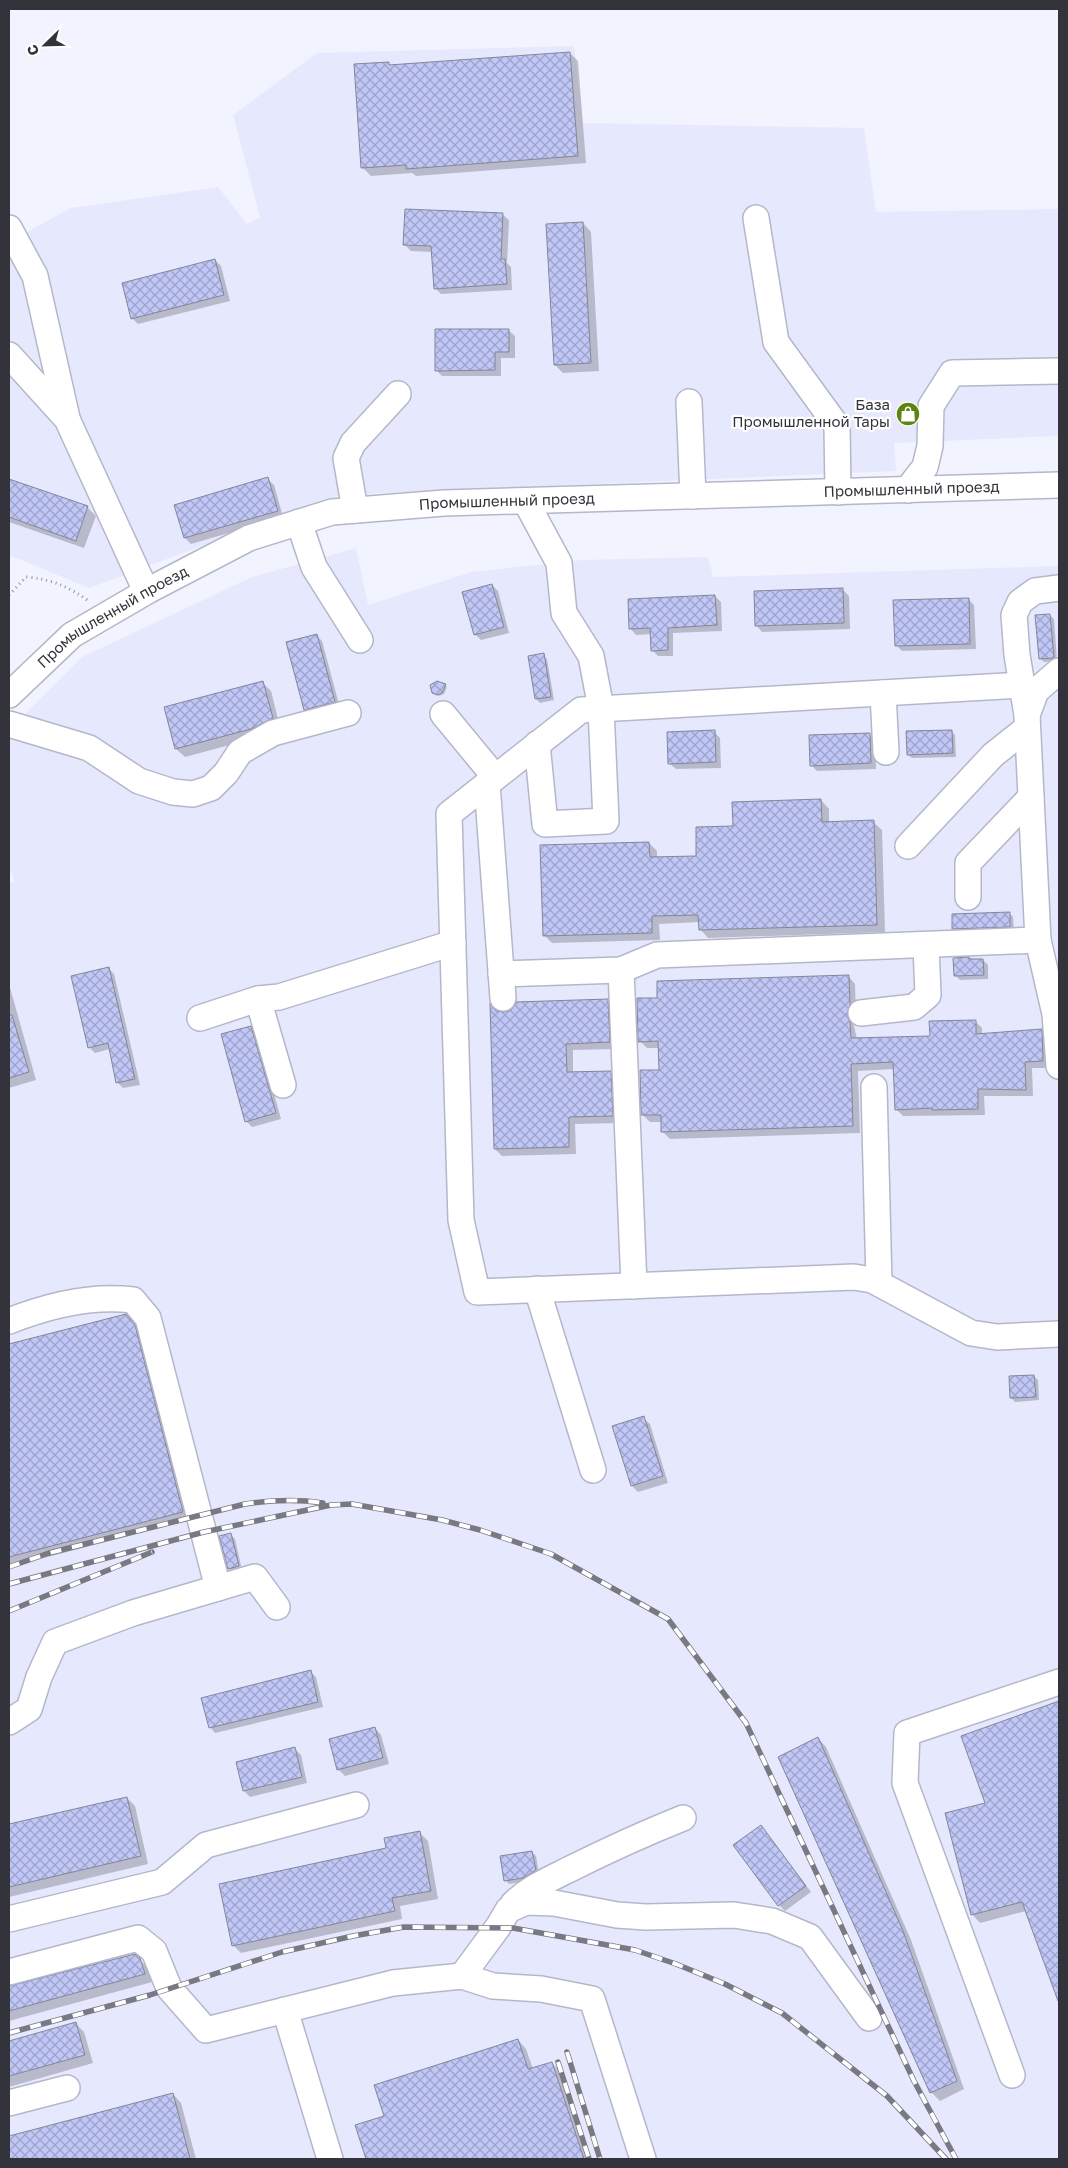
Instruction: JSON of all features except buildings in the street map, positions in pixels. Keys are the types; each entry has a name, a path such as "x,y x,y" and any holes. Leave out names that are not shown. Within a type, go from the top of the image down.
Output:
{"street":[{"path":"756,218 776,342 838,426 838,492"},
{"path":"9,228 35,276 68,419 146,592"},
{"path":"9,355 68,419"},
{"path":"907,490 925,467 930,446 931,406 952,374 1059,371"},
{"path":"354,510 346,458 353,443 398,394"},
{"path":"689,402 693,496"},
{"name":"Промышленный проезд","path":"9,695 72,635 146,592 249,538 332,512 444,503 1059,485"},
{"path":"526,502 559,563 564,613 591,656 602,708 606,821 545,824 537,744"},
{"path":"299,522 314,568 360,640"},
{"path":"1059,588 1035,591 1020,602 1014,615 1027,721 1038,940 1055,1014 1059,1066"},
{"path":"908,846 1027,721 1036,690 1059,671"},
{"path":"1022,685 581,710 449,814 461,1220 477,1292 854,1277 872,1280 971,1333 997,1337 1059,1334"},
{"path":"883,692 886,752"},
{"path":"9,724 89,748 139,781 173,792 193,794 211,788 226,772 240,752 273,733 348,713"},
{"path":"443,714 491,781 503,998"},
{"path":"968,897 968,863 1031,797"},
{"path":"501,974 621,970 657,955 792,960 926,945 1038,940"},
{"path":"200,1018 258,999 279,997 453,943"},
{"path":"860,1013 914,1007 928,995 926,945"},
{"path":"621,970 634,1286"},
{"path":"258,999 283,1085"},
{"path":"874,1087 879,1284"},
{"path":"537,1289 593,1470"},
{"path":"9,1321 32,1312 108,1297 133,1300 148,1318 218,1588"},
{"path":"9,1722 29,1710 39,1677 55,1642 133,1613 255,1577 277,1607"},
{"path":"1012,2075 905,1783 907,1733 1059,1682"},
{"path":"9,1919 162,1882 206,1845 356,1805"},
{"path":"462,1976 498,1927 508,1910 524,1893 623,1842 683,1818"},
{"path":"508,1910 526,1902 554,1903 618,1916 734,1915 772,1921 810,1937 869,2018"},
{"path":"9,1972 138,1938 154,1951 169,1988 206,2030 393,1983 462,1976 493,1986 541,1989 592,1999 643,2159"},
{"path":"285,2010 330,2159"},
{"path":"9,2104 67,2088"}],"path":[{"path":"9,595 26,577 47,579 72,588 106,615"}],"shaded area":[{"path":"574,46 583,123 864,128 876,212 1059,209 1059,436 894,443 896,471 340,495 89,588 9,555 9,242 71,208 218,187 247,224 260,217 233,115 317,53"},
{"path":"356,548 368,605 472,572 583,560 708,557 713,577 1059,566 1059,2159 9,2159 9,883 15,881 9,868 9,730 82,657 252,577"}],"railway":[{"path":"9,1567 49,1553 245,1504 284,1500 323,1503"},
{"path":"9,1584 204,1532 331,1505 352,1504 442,1520 480,1530 551,1554 668,1619 746,1723 914,2081 956,2159"},
{"path":"9,1611 152,1552"},
{"path":"9,2033 150,1995 282,1952 353,1936 404,1927 513,1928 635,1950 725,1984 782,2013 887,2096 946,2159"},
{"path":"567,2052 600,2159"},
{"path":"558,2062 589,2159"}],"place":[{"name":"База Промышленной Тары","path":"908,414"}]}
